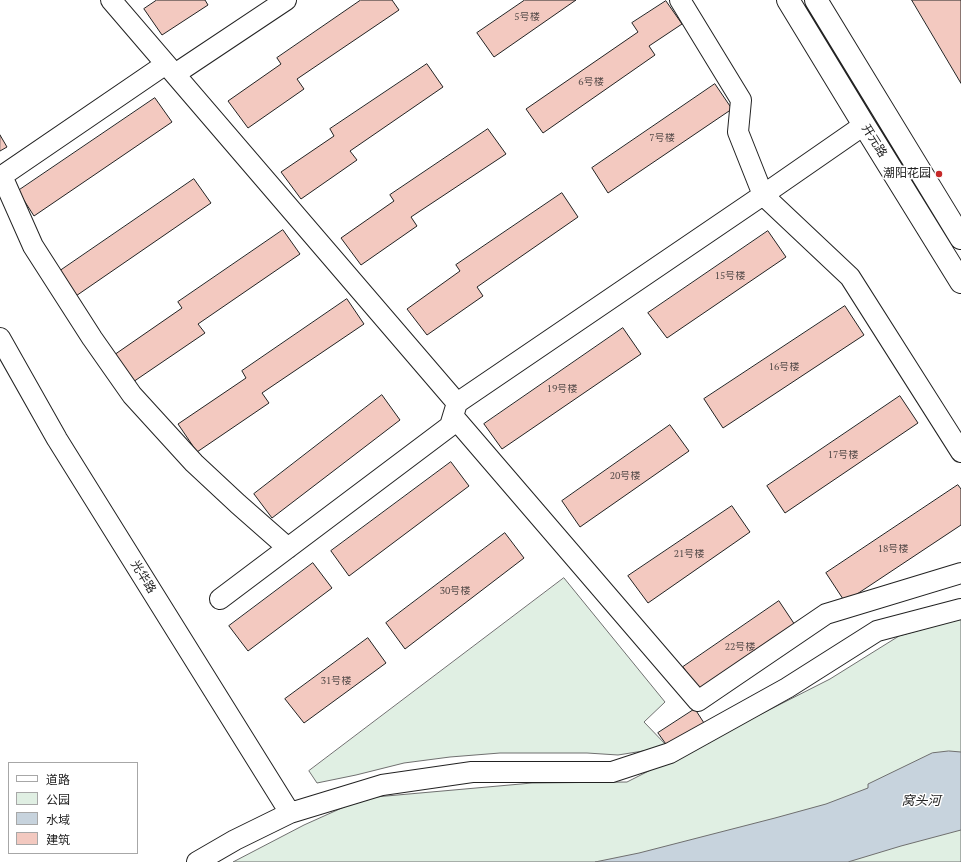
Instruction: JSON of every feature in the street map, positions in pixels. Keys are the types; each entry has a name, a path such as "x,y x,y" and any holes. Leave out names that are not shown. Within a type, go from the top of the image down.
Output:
{"main road":[{"name":"开元路","path":"788,0 961,282"},
{"name":"开元路","path":"816,0 961,238"}],"street":[{"path":"111,0 698,701 826,614 961,573"},
{"path":"286,0 170,69 2,176 33,246 92,338 132,395 194,463 288,548"},
{"path":"680,0 741,100 738,132 763,195 850,277 961,452"},
{"path":"220,599 450,426 455,410 864,125"},
{"name":"光华路","path":"0,338 57,439 290,813"},
{"path":"197,862 235,840 290,813 382,785 472,772 612,772 670,754 786,688 877,631 961,609"}],"green space":[{"path":"564,578 665,702 644,722 668,747 618,755 587,753 500,753 450,757 404,763 317,783 309,771"},
{"path":"961,619 961,862 233,862 304,825 364,798 532,783 627,782 830,679 899,636"}],"water":[{"name":"窝头河","path":"949,751 961,752 961,830 848,862 595,862 639,853 826,804 868,788 868,784 932,753"}],"building":[{"path":"157,0 205,0 208,5 162,35 144,9"},
{"path":"361,0 392,0 399,10 297,79 304,89 248,128 228,101 281,64 277,58"},
{"path":"525,0 576,0 494,57 477,33"},
{"path":"912,0 961,0 961,83"},
{"path":"666,1 682,24 649,46 655,55 543,133 526,109 638,32 632,23"},
{"path":"427,64 443,87 350,151 357,160 301,199 281,172 334,136 330,129"},
{"path":"715,84 732,109 608,193 592,168"},
{"path":"155,98 172,122 34,216 18,191"},
{"path":"488,129 506,154 411,217 417,226 361,265 341,238 394,201 390,195"},
{"path":"0,135 7,147 0,151"},
{"path":"194,179 211,203 73,298 57,273"},
{"path":"562,193 578,217 477,287 483,296 427,335 407,309 460,271 456,265"},
{"path":"283,230 300,254 198,324 205,333 133,382 114,355 182,308 178,302"},
{"path":"768,231 786,257 667,338 648,313"},
{"path":"347,299 364,324 262,393 269,403 197,452 178,424 246,378 242,371"},
{"path":"845,306 864,335 723,428 704,399"},
{"path":"623,328 641,354 502,449 484,424"},
{"path":"382,395 400,420 272,518 254,494"},
{"path":"900,396 918,423 785,513 767,486"},
{"path":"670,425 689,451 580,527 562,501"},
{"path":"451,462 469,486 349,576 331,551"},
{"path":"958,485 961,489 961,525 845,602 826,573"},
{"path":"732,506 750,532 648,603 628,576"},
{"path":"505,533 524,558 405,649 386,623"},
{"path":"313,563 332,588 248,651 229,626"},
{"path":"779,601 797,628 702,693 683,667"},
{"path":"368,638 386,663 304,723 285,699"},
{"path":"695,709 704,723 668,747 658,733"}],"place":[{"name":"潮阳花园","path":"939,174"}]}
